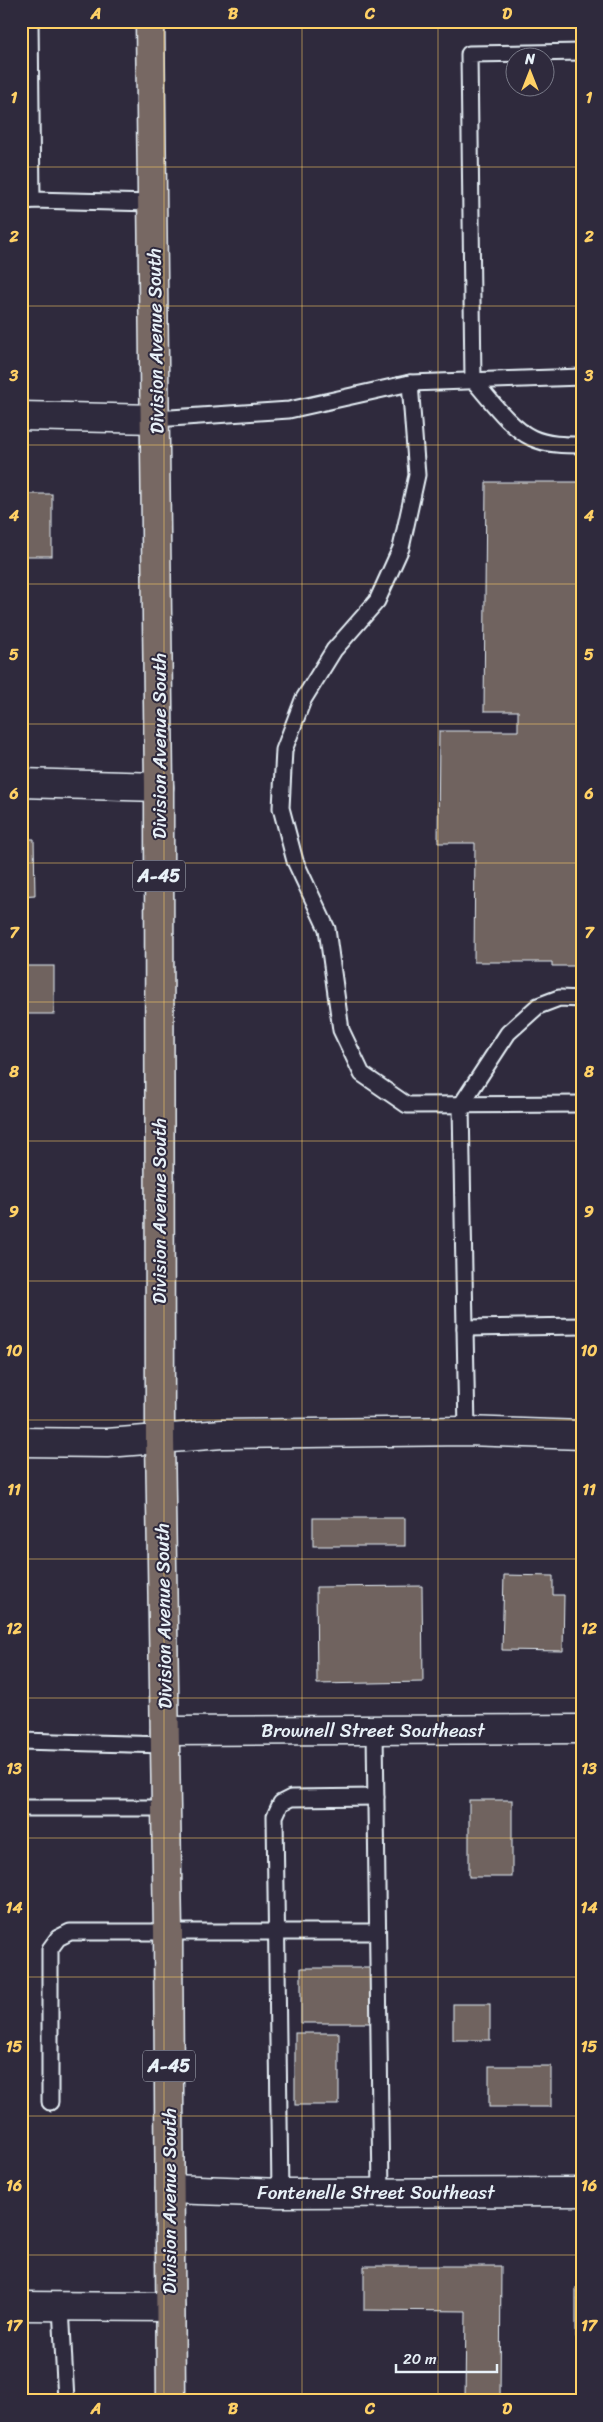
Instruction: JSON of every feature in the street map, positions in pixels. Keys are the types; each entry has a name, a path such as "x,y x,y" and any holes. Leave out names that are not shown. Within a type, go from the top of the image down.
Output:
{"main road":[{"name":"Division Avenue South","path":"150,21 156,420 159,787 160,1439 168,1931 170,2401"}],"street":[{"path":"21,416 156,420"},
{"path":"21,783 159,787"},
{"path":"21,1442 107,1443 222,1434 467,1431 582,1435"},
{"name":"Brownell Street Southeast","path":"165,1738 375,1730 582,1729"},
{"name":"Fontenelle Street Southeast","path":"170,2189 280,2193 582,2192"},
{"path":"21,2306 170,2307"}],"lane":[{"path":"30,21 27,201 153,203"},
{"path":"582,52 469,54 473,380 505,416 531,438 557,445 582,445"},
{"path":"156,420 289,410 410,383 582,377"},
{"path":"410,383 416,476 401,548 377,601 334,650 303,700 284,750 281,808 295,861 327,929 341,1030 362,1074 406,1105 582,1104"},
{"path":"467,1431 461,1105 508,1033 538,1006 559,998 582,999"},
{"path":"465,1328 582,1326"},
{"path":"375,1730 381,2193"},
{"path":"21,1741 165,1738"},
{"path":"280,2193 275,1933 275,1816 281,1803 291,1798 376,1797"},
{"path":"21,1808 165,1808"},
{"path":"50,2102 50,1949 58,1938 70,1932 377,1932"},
{"path":"61,2307 66,2401"}],"building":[{"path":"486,482 582,482 582,966 552,966 552,962 474,962 475,843 438,843 439,731 518,731 518,711 484,711"},
{"path":"21,494 52,494 52,556 21,556"},
{"path":"21,839 34,839 35,895 21,896"},
{"path":"21,966 54,966 54,1014 21,1014"},
{"path":"313,1518 405,1518 405,1546 313,1546"},
{"path":"504,1575 553,1576 553,1595 564,1595 563,1651 502,1650"},
{"path":"422,1586 423,1682 317,1684 316,1587"},
{"path":"469,1800 512,1800 512,1877 469,1877"},
{"path":"301,1968 372,1968 372,2023 301,2023"},
{"path":"453,2004 490,2004 490,2040 453,2040"},
{"path":"295,2033 339,2033 339,2105 295,2105"},
{"path":"579,2063 582,2063 582,2110 579,2110"},
{"path":"489,2066 551,2066 551,2107 489,2107"},
{"path":"364,2266 501,2266 500,2401 465,2401 466,2311 364,2310"},
{"path":"576,2288 582,2288 582,2337 576,2337"}]}
